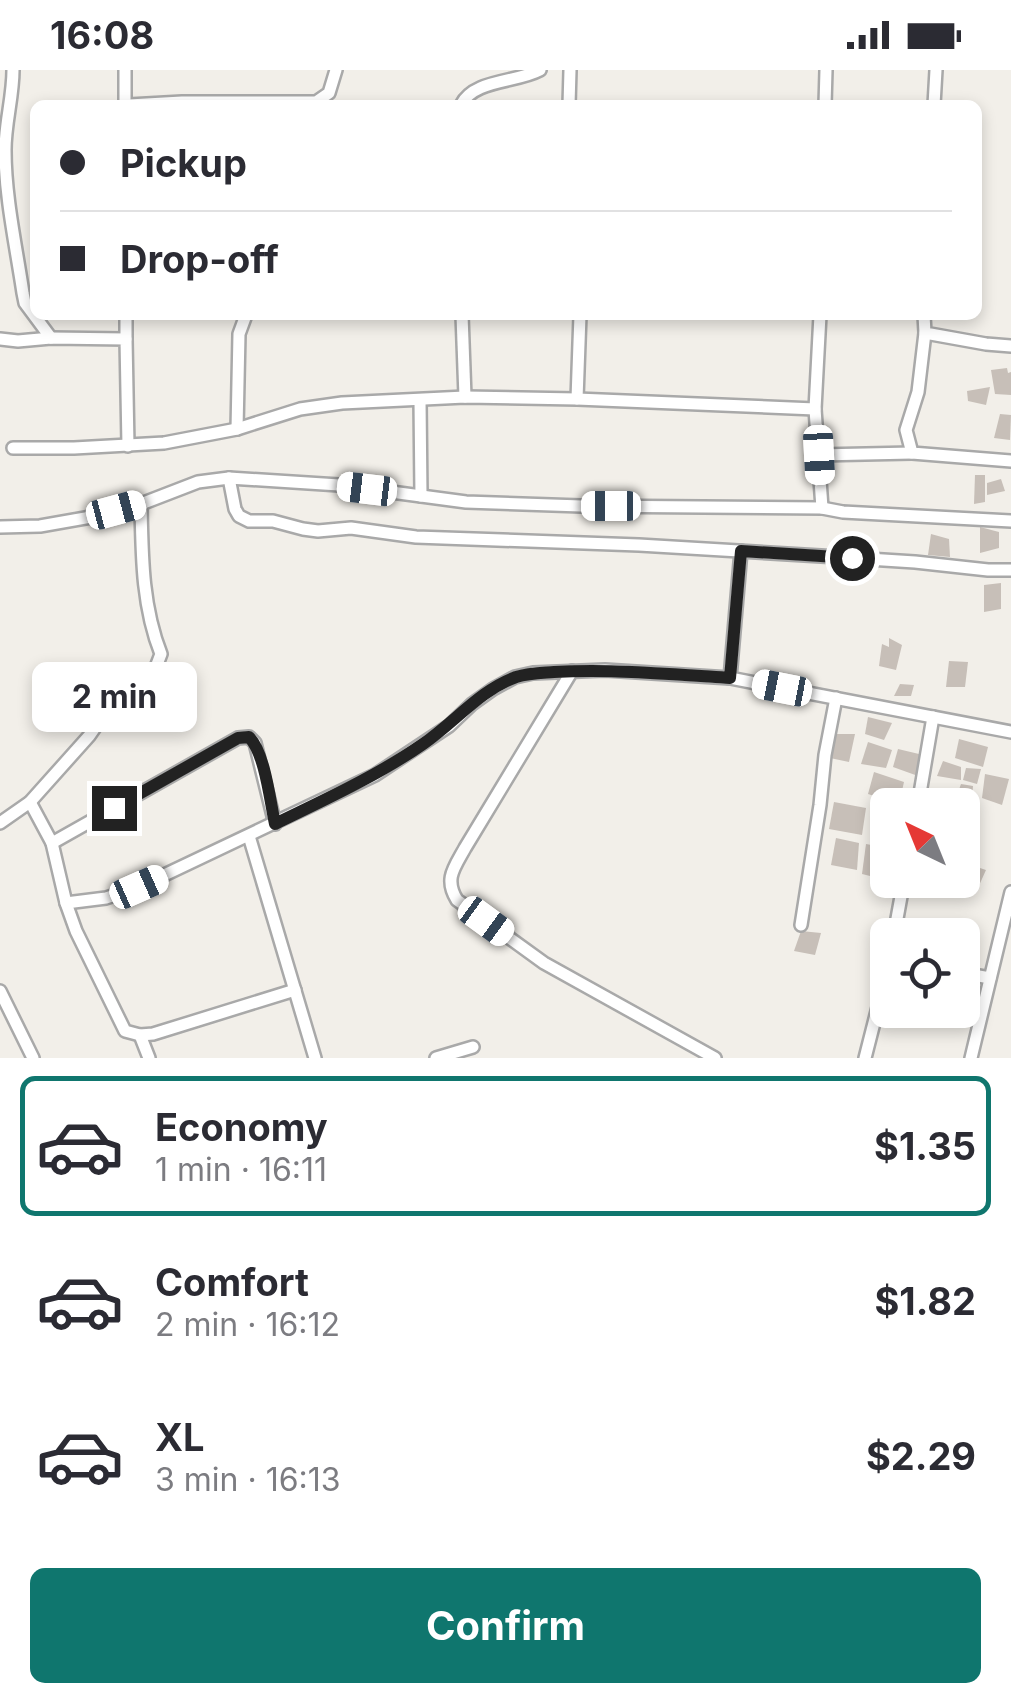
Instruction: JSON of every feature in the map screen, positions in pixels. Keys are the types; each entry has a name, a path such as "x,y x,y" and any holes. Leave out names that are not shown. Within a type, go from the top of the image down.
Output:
{"street":[{"path":"12,70 6,102 7,180 23,293 30,309"},
{"path":"126,70 127,100"},
{"path":"319,100 329,94 336,70"},
{"path":"463,100 480,88 540,70"},
{"path":"569,100 570,70"},
{"path":"825,100 826,70"},
{"path":"934,100 936,70"},
{"path":"38,320 52,338"},
{"path":"126,320 128,446"},
{"path":"238,429 239,334 244,320"},
{"path":"462,320 464,397"},
{"path":"577,399 580,320"},
{"path":"820,320 816,409 822,508"},
{"path":"912,454 906,430 918,392 924,320"},
{"path":"925,332 1011,346"},
{"path":"0,339 126,339"},
{"path":"13,448 164,443 238,429 314,407 464,397 816,409"},
{"path":"420,400 421,496"},
{"path":"819,455 912,454 1011,461"},
{"path":"0,527 40,526 91,516 141,504 198,482 229,478 339,486 466,502 822,508 1011,521"},
{"path":"229,478 239,516 303,530 352,528 416,537 741,551 1011,570"},
{"path":"234,498 250,478"},
{"path":"2,819 30,802 89,736 112,703 156,666 161,654 146,606 141,504"},
{"path":"730,678 741,551"},
{"path":"66,903 106,898 139,887 275,824 376,774 504,683 533,673 604,670 730,678 1011,732"},
{"path":"572,671 465,848 451,874 450,888 457,900 544,963 715,1058"},
{"path":"802,924 822,768 836,698"},
{"path":"921,788 934,717"},
{"path":"52,843 238,738 249,737 259,754 275,824"},
{"path":"30,802 52,843 76,931 125,1030 153,1034 295,990"},
{"path":"249,836 315,1058"},
{"path":"971,1058 1011,892"},
{"path":"980,977 990,978"},
{"path":"0,991 33,1058"},
{"path":"865,1058 873,1028"},
{"path":"140,1035 150,1058"},
{"path":"436,1058 473,1047"}],"building":[{"path":"1007,368 1011,372 1011,395 995,394 991,370"},
{"path":"990,387 986,405 968,401 967,391"},
{"path":"1000,414 1011,415 1010,440 994,438"},
{"path":"975,475 985,475 985,502 974,504"},
{"path":"1001,479 1005,491 987,495 987,483"},
{"path":"980,527 999,532 999,548 980,553"},
{"path":"931,534 949,539 950,557 928,555"},
{"path":"1001,583 1001,609 984,612 984,585"},
{"path":"889,638 902,645 896,670 879,666 882,644 889,647"},
{"path":"949,661 968,662 965,687 946,687"},
{"path":"900,684 914,685 911,696 894,696"},
{"path":"868,717 892,723 884,740 865,734"},
{"path":"835,734 855,734 849,762 830,758"},
{"path":"959,739 988,747 983,767 955,758"},
{"path":"868,742 892,750 886,768 861,764"},
{"path":"898,749 919,754 918,776 893,767"},
{"path":"943,761 961,767 961,780 937,776"},
{"path":"966,768 981,769 977,784 963,780"},
{"path":"874,772 904,782 903,788 870,788 868,794"},
{"path":"985,774 1009,779 1002,805 982,798"},
{"path":"834,802 866,808 862,835 829,829"},
{"path":"836,838 859,843 857,870 831,865"},
{"path":"866,844 870,845 870,876 862,874"},
{"path":"801,931 821,933 815,955 794,951"}],"route":[{"path":"114,808 238,738 249,737 259,754 275,824 376,774 422,745 493,689 515,678 533,673 604,670 730,678 741,551 852,558"}]}
